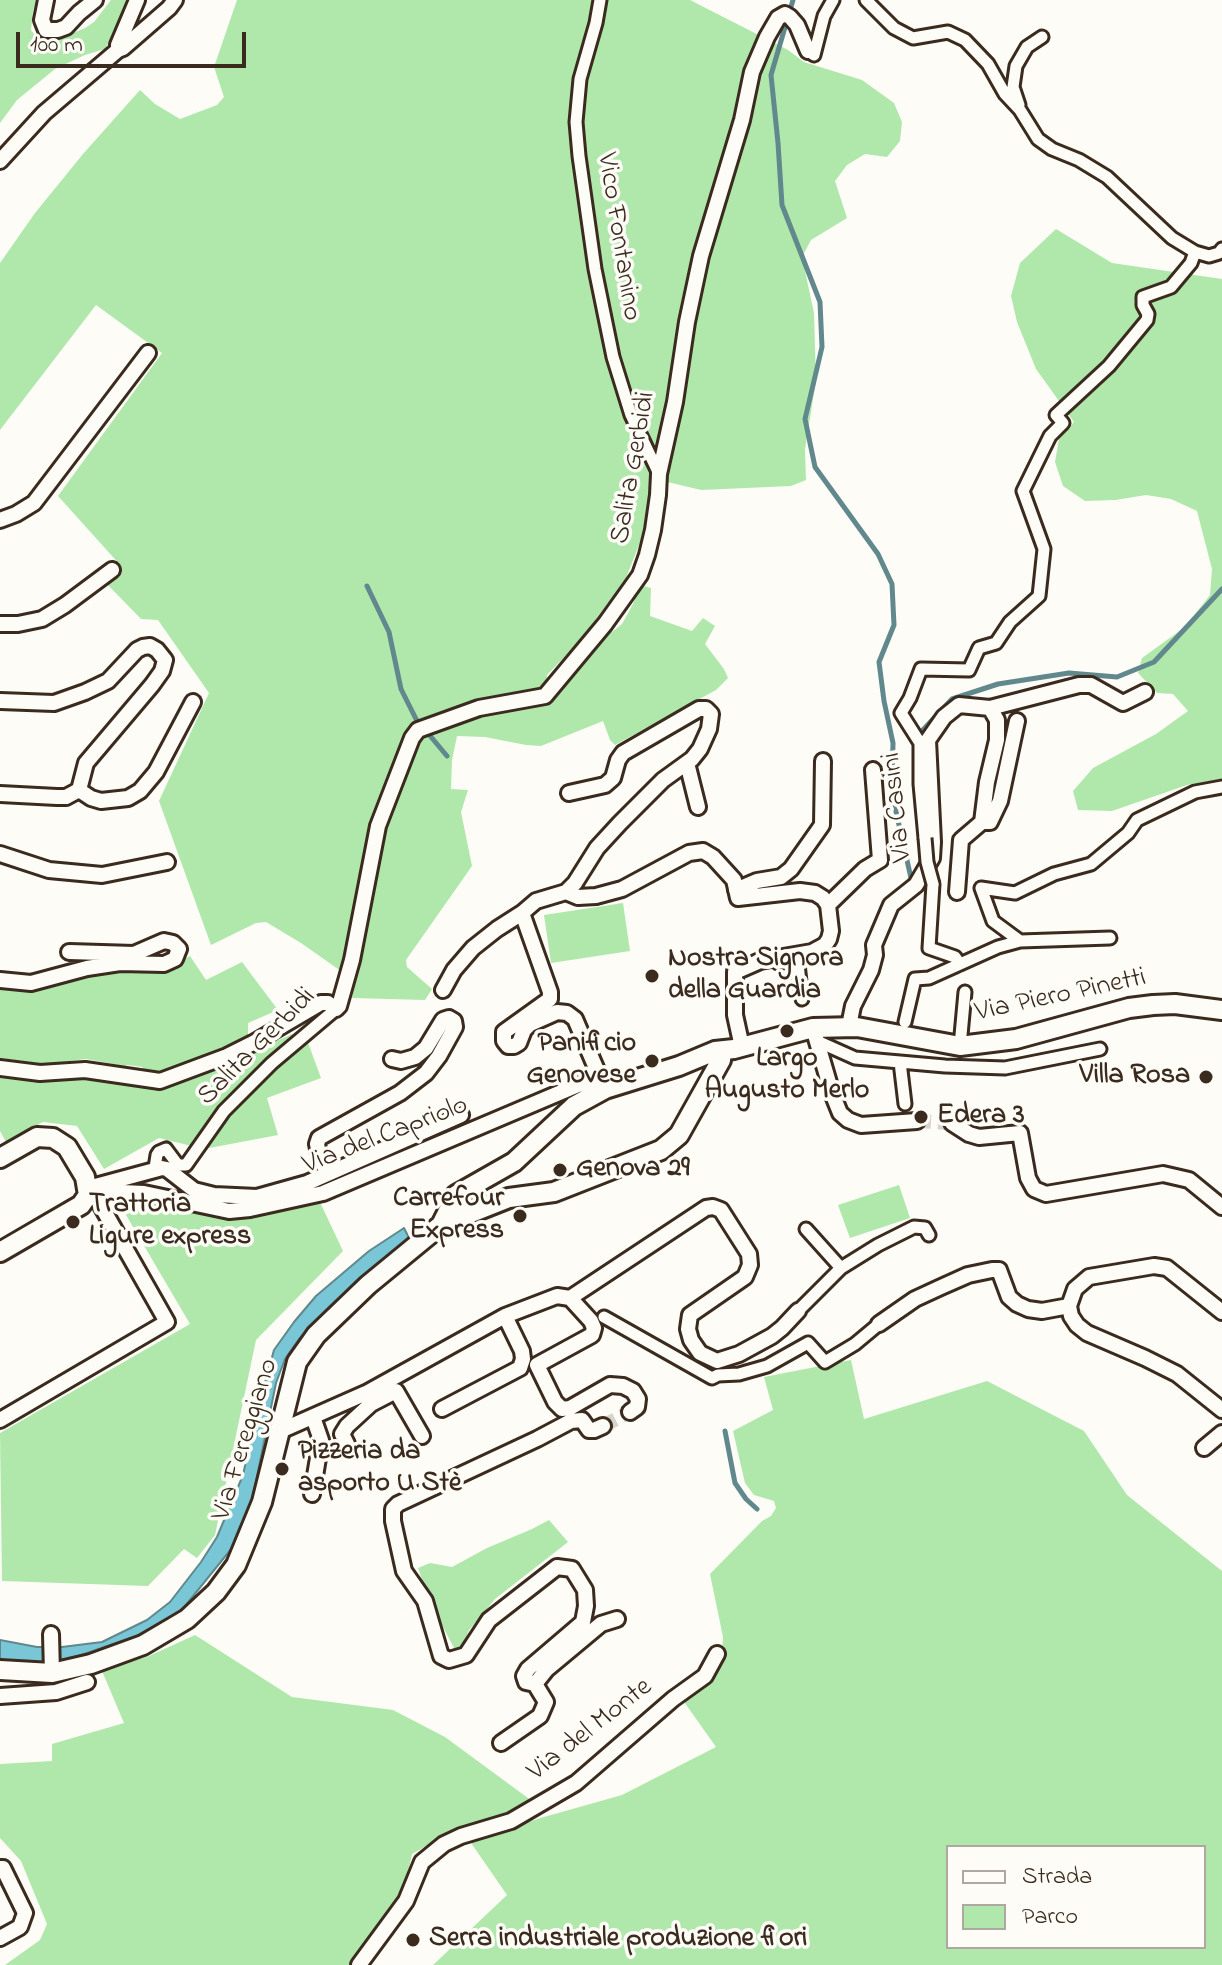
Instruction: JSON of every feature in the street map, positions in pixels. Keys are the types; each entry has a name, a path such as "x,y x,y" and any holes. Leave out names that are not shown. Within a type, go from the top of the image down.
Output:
{"street":[{"path":"46,0 42,20 46,30 66,27 95,0"},
{"path":"118,50 137,0"},
{"path":"0,161 44,113 175,0"},
{"name":"Vico Fontanino","path":"600,0 580,79 576,122 579,156 595,269 613,357 631,415 659,474"},
{"path":"808,51 814,55 824,16 833,0"},
{"path":"866,0 894,28 913,38 948,32 965,40 988,64 1005,94 1020,110 1038,139 1107,177 1172,238 1195,252 1209,256 1222,249"},
{"name":"Salita Gerbidi","path":"155,1168 157,1155 162,1149 166,1149 178,1165 186,1165 224,1111 272,1063 340,1004 352,960 378,826 412,738 418,730 479,708 545,696 605,624 640,575 653,530 659,474 701,256 742,120 752,72 778,18 790,18 808,51"},
{"path":"1020,110 1013,87 1016,66 1027,47 1042,37"},
{"name":"Via Casini","path":"960,964 955,957 929,948 933,884 927,862 920,784 920,743 902,716 902,710 921,669 969,670 979,648 996,643 1010,622 1039,596 1044,549 1023,491 1050,436 1063,423 1056,415 1109,366 1147,320 1143,297 1171,287 1191,263 1195,252"},
{"path":"0,520 34,503 148,353"},
{"path":"0,624 42,619 112,570"},
{"path":"0,701 54,703 85,692 108,681 143,647 150,646 165,660 162,671 86,763 79,790 66,797 0,794"},
{"path":"849,1026 853,1006 871,970 874,945 891,905 916,885 932,858 928,740 944,717 959,705 990,708 1079,685 1091,685 1123,703 1145,692"},
{"path":"79,790 101,801 128,798 140,791 163,760 193,702"},
{"path":"443,990 454,970 473,948 536,901 566,892 575,883 597,848 663,780 700,749 710,726 711,714 704,708 699,709 623,753 613,778 605,785 569,793"},
{"path":"982,822 997,740 997,720 990,708"},
{"path":"957,892 961,840 982,822 990,822 1000,801 1017,721"},
{"path":"736,890 757,881 781,877 791,869 822,825 823,761"},
{"path":"687,763 698,807"},
{"path":"828,905 865,869 880,860 873,770"},
{"path":"1020,941 993,921 981,888 1015,893 1054,874 1091,864 1128,833 1137,820 1195,792 1222,787"},
{"path":"566,892 578,897 622,889 689,853 703,851 713,857 734,880 738,898 800,891 815,893 823,898 828,905 831,931 825,945 812,952 760,961 739,969 734,977 735,1015 742,1047"},
{"path":"770,871 795,854 802,853"},
{"path":"0,854 49,870 102,875 167,862"},
{"path":"522,913 550,999 504,1032 504,1041 508,1046 514,1046 530,1024 557,1012 567,1013 575,1019 603,1085"},
{"path":"679,1066 715,1051 849,1026 903,1028 915,979 929,978 998,947 1020,941 1110,938"},
{"path":"0,980 31,983 120,963 164,964 175,959 179,949 162,941 134,954 69,952"},
{"path":"760,961 766,964 789,961 798,964 802,999"},
{"name":"Via Piero Pinetti","path":"960,1046 965,992"},
{"path":"0,1068 40,1073 85,1070 160,1081 227,1056 321,1003 328,1003 336,1009"},
{"name":"Via Piero Pinetti","path":"903,1028 960,1046 1016,1039 1129,1008 1175,1004 1222,1010"},
{"name":"Via del Capriolo","path":"328,1173 320,1159 319,1138 400,1093 426,1073 455,1027 454,1021 449,1018 443,1020 426,1048 415,1057 401,1061 392,1059"},
{"path":"815,1034 855,1058 900,1062 905,1104"},
{"path":"815,1034 840,1113 861,1125 914,1121 908,1125 854,1132"},
{"name":"Via Piero Pinetti","path":"900,1062 1005,1068 1100,1049"},
{"path":"441,1225 509,1198 554,1192 661,1150 679,1135 721,1060 722,1051"},
{"path":"679,1066 699,1074 701,1098"},
{"name":"Via Fereggiano","path":"0,1670 52,1669 91,1664 143,1645 187,1619 216,1592 236,1565 262,1502 297,1362 316,1335 368,1285 441,1225 456,1195 514,1162 574,1106 603,1085 679,1066"},
{"name":"Via del Capriolo","path":"90,1193 144,1193 229,1211 250,1209 323,1193 578,1085 603,1085"},
{"name":"Via del Capriolo","path":"155,1168 167,1169 194,1190 214,1195 257,1197 307,1183 461,1115"},
{"path":"952,1123 979,1137 1020,1133 1028,1178 1034,1189 1046,1194 1163,1174 1189,1180 1222,1207"},
{"path":"0,1158 37,1137 53,1138 67,1147 85,1177 90,1193 167,1322 0,1420"},
{"path":"0,1252 81,1205 90,1193 155,1168"},
{"path":"479,1182 480,1191 494,1204"},
{"path":"570,1298 706,1208 721,1210 749,1254 750,1265 745,1277 690,1315 688,1329 691,1340 700,1353 717,1361 739,1354 772,1336 841,1268 878,1245 914,1227 925,1228 929,1235"},
{"path":"806,1229 841,1268"},
{"path":"1222,1312 1167,1268 1154,1266 1089,1277 1075,1289 1069,1306 1071,1316 1087,1333 1177,1374 1222,1410"},
{"path":"604,1317 712,1378 767,1366 808,1343 825,1362 855,1344 915,1299 968,1275 992,1270 999,1270 1009,1297 1017,1304 1042,1311 1069,1306"},
{"path":"347,1444 342,1434 368,1399 505,1316 557,1296 570,1298 594,1328 592,1335 537,1365 555,1402 562,1409 570,1408 610,1385 623,1386 633,1391 638,1399 637,1407 630,1412"},
{"path":"442,1409 520,1368 522,1351 505,1316"},
{"path":"280,1431 313,1417 396,1391 422,1436"},
{"path":"312,1494 321,1440 313,1417"},
{"path":"501,1743 540,1716 546,1702 535,1684 526,1682 524,1676 528,1669 583,1622 585,1590 572,1569 557,1567 489,1620 466,1655 449,1660 441,1656 425,1601 404,1571 393,1509 571,1421 582,1420 589,1430 603,1426"},
{"path":"1204,1448 1222,1433"},
{"path":"535,1684 547,1669 601,1624 617,1619"},
{"path":"51,1639 52,1669"},
{"name":"Via del Monte","path":"359,1965 406,1901 422,1862 444,1844 511,1821 576,1783 673,1699 705,1676 717,1654"},
{"path":"0,1696 56,1692 87,1682"},
{"path":"0,1868 3,1868 25,1913 20,1927 0,1938"}],"green space":[{"path":"0,0 37,0 31,30 37,38 56,40 94,22 111,0 131,0 105,49 55,69 17,100 0,123"},
{"path":"237,0 690,0 788,50 804,62 862,80 894,103 902,122 900,141 887,157 865,154 847,165 835,181 847,218 811,240 802,257 814,313 816,381 805,449 806,480 791,486 701,490 651,478 644,532 626,578 580,641 547,675 546,700 559,693 607,628 612,632 622,624 640,585 651,588 650,616 692,631 703,618 715,626 705,644 728,678 716,690 615,745 603,721 541,746 457,736 451,789 468,790 461,812 472,866 406,960 407,967 432,989 425,1000 352,998 355,981 266,922 256,923 211,945 159,801 209,693 158,620 141,619 106,583 122,567 58,496 162,353 96,305 0,430 0,263 35,213 140,90 155,104 180,119 217,105 224,97 214,67"},
{"path":"1056,229 1112,263 1222,279 1222,779 1187,785 1112,811 1078,810 1073,791 1093,768 1156,734 1188,711 1173,694 1157,693 1138,673 1142,658 1185,627 1210,595 1212,569 1197,511 1171,499 1146,495 1085,501 1063,486 1055,462 1059,439 1074,422 1036,369 1017,322 1011,296 1020,263"},
{"path":"623,903 630,951 551,963 544,915"},
{"path":"190,956 206,980 242,962 278,1010 248,1023 248,1037 239,1043 160,1075 147,1074 142,1067 86,1059 46,1064 0,1058 0,985 113,966 165,970"},
{"path":"293,1034 307,1040 321,1078 267,1098 278,1135 204,1149 159,1138 104,1169 77,1126 43,1122 6,1142 0,1131 0,1071 180,1080"},
{"path":"899,1185 910,1218 850,1238 838,1205"},
{"path":"151,1198 209,1214 240,1217 319,1200 343,1251 256,1340 215,1535 197,1558 184,1549 148,1586 2,1581 0,1433 190,1324 119,1203"},
{"path":"851,1360 864,1419 987,1381 1084,1431 1127,1495 1222,1571 1222,1965 433,1965 507,1895 469,1840 622,1795 716,1747 682,1699 722,1653 723,1637 710,1574 776,1508 774,1501 754,1495 745,1483 733,1431 773,1410 764,1377"},
{"path":"549,1520 568,1542 495,1599 469,1630 463,1645 454,1648 429,1600 418,1568 430,1563 452,1567"},
{"path":"195,1635 292,1697 393,1710 445,1737 532,1801 508,1817 440,1838 412,1854 402,1899 350,1965 5,1965 40,1940 47,1924 21,1861 0,1838 0,1764 52,1761 52,1744 124,1723 102,1671 149,1656"}],"water":[{"path":"404,1228 409,1238 319,1318 285,1359 276,1383 253,1496 243,1527 232,1548 181,1611 136,1636 64,1661 38,1663 0,1660 0,1640 37,1647 102,1642 147,1620 170,1602 217,1537 243,1475 274,1350 316,1296 369,1251"}],"waterway":[{"path":"793,0 771,75 782,205 820,302 822,347 805,419 815,467 878,554 892,584 894,625 879,662 893,743 892,794 911,878"},
{"path":"367,586 389,632 401,689 416,719 447,756"},
{"path":"920,733 952,699 998,684 1069,673 1117,677 1154,662 1222,589"},
{"path":"725,1431 735,1483 757,1509"}],"tunnel":[{"path":"917,1121 952,1123"},
{"path":"603,1426 630,1412"}],"place":[{"name":"Nostra Signora della Guardia","path":"652,976"},
{"name":"Largo Augusto Merlo","path":"787,1031"},
{"name":"Panificio Genovese","path":"652,1061"},
{"name":"Villa Rosa","path":"1206,1077"},
{"name":"Edera 3","path":"921,1117"},
{"name":"Genova 29","path":"560,1170"},
{"name":"Carrefour Express","path":"520,1216"},
{"name":"Trattoria Ligure express","path":"73,1222"},
{"name":"Pizzeria da asporto U Stè","path":"282,1469"},
{"name":"Serra industriale produzione fiori","path":"413,1940"}]}
